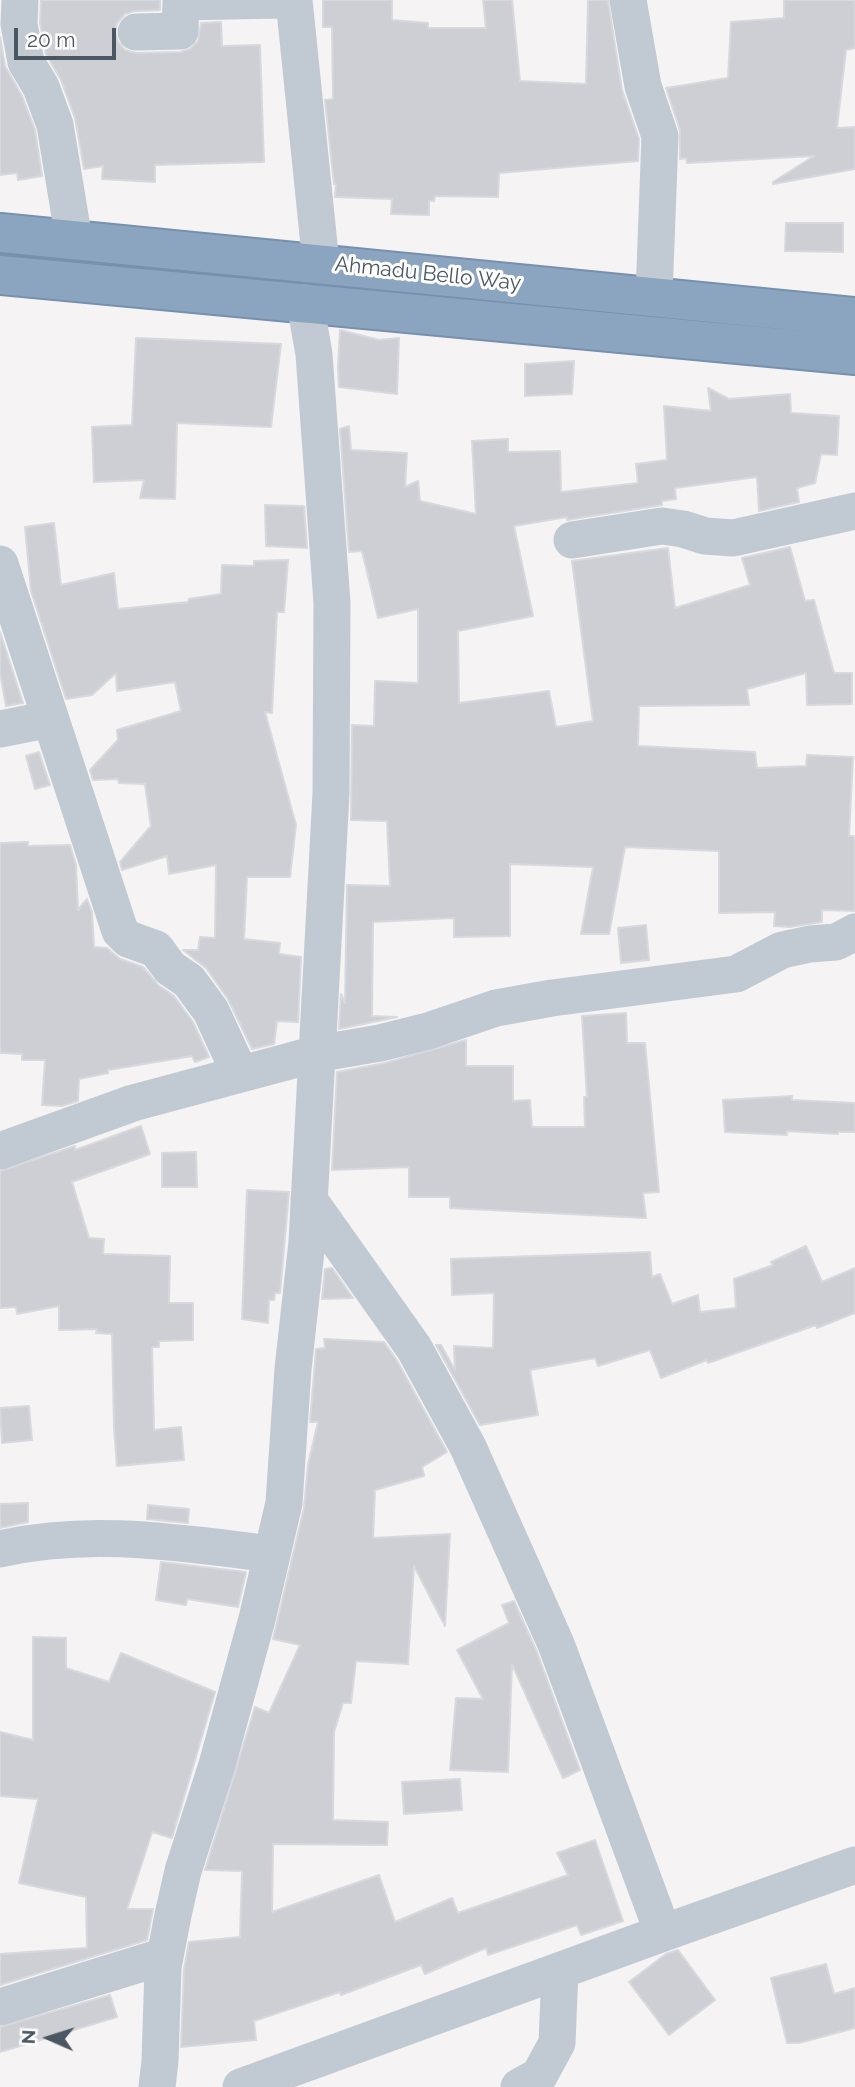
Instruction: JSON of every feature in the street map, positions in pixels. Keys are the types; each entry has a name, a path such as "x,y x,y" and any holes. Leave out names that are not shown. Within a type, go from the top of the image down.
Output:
{"highway":[{"name":"Ahmadu Bello Way","path":"0,233 855,317"},
{"name":"Ahmadu Bello Way","path":"0,275 855,355"}],"street":[{"path":"20,0 19,24 26,62 41,88 55,125 74,240"},
{"path":"136,32 180,31 181,2 279,0"},
{"path":"294,0 321,264"},
{"path":"628,0 643,86 660,136 654,296"},
{"path":"157,2087 165,1956 183,1871 257,1619 284,1503 293,1369 307,1242 331,793 332,603 314,354 305,303"},
{"path":"572,540 662,526 683,528 705,536 733,538 855,511"},
{"path":"0,564 120,931 128,939 156,948 170,968 189,981 211,1011 240,1074"},
{"path":"0,729 50,719"},
{"path":"0,1151 133,1103 316,1054 392,1040 496,1008 736,974 782,950 836,942 855,932"},
{"path":"309,1200 414,1349 468,1447 556,1644 663,1933"},
{"path":"0,1549 76,1538 171,1540 272,1554"},
{"path":"241,2087 855,1865"},
{"path":"0,2007 165,1956"},
{"path":"519,2087 539,2076 556,2043 560,1971"}],"building":[{"path":"41,0 160,0 160,10 125,14 117,23 115,32 118,42 125,50 136,53 180,52 190,49 198,41 201,23 221,22 222,46 260,45 264,162 155,165 155,182 102,179 103,166 84,169 75,118 61,80 46,54 40,23"},
{"path":"323,0 392,0 392,20 428,23 428,28 486,28 483,0 512,0 520,81 586,84 588,0 608,0 622,90 639,139 638,161 499,173 498,197 435,196 434,201 429,201 429,215 391,214 392,199 335,197 336,184 325,100 333,99 332,27 323,27"},
{"path":"784,0 855,0 855,48 846,50 837,128 855,127 855,169 773,184 814,156 687,163 686,158 680,159 680,130 666,88 728,78 731,22 784,18"},
{"path":"0,37 5,66 22,96 35,130 42,176 18,180 17,173 0,175"},
{"path":"786,223 843,223 843,252 785,251"},
{"path":"340,330 379,340 399,338 397,394 339,387"},
{"path":"136,338 281,344 271,427 177,423 175,499 140,498 144,480 94,482 92,427 132,425"},
{"path":"574,361 572,394 525,396 525,364"},
{"path":"708,388 729,399 790,394 791,413 839,416 837,455 821,454 815,483 797,488 799,502 759,511 757,477 675,488 676,499 662,501 662,505 514,526 533,616 458,631 459,703 549,691 556,727 593,721 572,561 668,548 675,608 750,585 742,558 790,547 805,601 814,600 834,673 852,673 852,704 807,705 806,673 747,689 749,705 639,706 638,746 755,752 757,768 806,766 807,755 853,757 849,836 855,836 855,911 822,910 822,922 790,927 774,926 775,912 719,913 719,851 625,847 609,934 581,934 593,867 510,864 510,936 454,937 454,918 373,922 372,1016 397,1017 339,1029 341,994 345,1003 347,885 390,886 387,821 351,820 352,725 374,726 375,681 418,683 418,609 378,618 362,551 349,552 340,429 349,426 351,450 407,453 405,487 418,481 420,501 476,514 472,441 508,439 508,452 560,451 561,492 638,483 636,464 667,460 664,406 711,411"},
{"path":"265,505 304,506 307,548 266,546"},
{"path":"54,523 61,585 114,573 118,609 188,602 189,599 221,594 222,565 254,566 254,561 288,560 284,612 277,612 272,713 265,712 296,825 295,834 290,877 247,877 244,939 280,943 279,954 301,957 298,1022 277,1021 274,1044 252,1049 228,999 206,968 183,950 198,950 200,937 215,938 216,865 169,874 167,856 122,870 120,862 151,826 145,784 119,783 118,779 93,780 90,770 118,740 117,730 181,711 175,682 117,691 116,673 92,695 66,699 31,591 25,527"},
{"path":"0,632 23,703 6,706 0,673"},
{"path":"39,752 50,785 35,789 26,756"},
{"path":"28,842 28,846 70,845 76,865 78,910 87,899 92,912 94,947 107,948 120,959 143,967 158,985 174,996 193,1022 209,1057 195,1062 192,1056 108,1070 108,1073 79,1079 78,1101 62,1106 42,1105 45,1060 22,1060 22,1054 0,1053 0,843"},
{"path":"646,925 649,960 621,963 618,928"},
{"path":"626,1013 627,1043 645,1043 659,1192 643,1193 646,1218 450,1208 450,1197 409,1197 409,1167 332,1170 337,1072 385,1063 466,1040 466,1066 513,1066 513,1101 530,1100 532,1127 585,1127 584,1097 587,1097 582,1016"},
{"path":"792,1096 792,1100 855,1103 855,1132 838,1134 787,1131 787,1135 725,1132 723,1100"},
{"path":"141,1126 150,1154 72,1182 89,1238 104,1239 103,1254 170,1256 169,1303 193,1303 193,1340 159,1341 159,1347 152,1347 154,1430 181,1427 184,1460 117,1466 112,1334 96,1333 97,1329 59,1330 59,1306 17,1314 16,1307 0,1308 0,1171 75,1146 75,1150"},
{"path":"196,1152 197,1187 162,1187 162,1153"},
{"path":"247,1190 289,1192 280,1293 275,1293 274,1300 269,1300 268,1323 242,1319"},
{"path":"806,1246 822,1282 855,1268 855,1313 708,1363 707,1360 661,1378 650,1350 598,1366 595,1358 530,1370 538,1415 480,1425 436,1345 441,1345 455,1370 454,1346 493,1348 494,1293 452,1295 451,1259 650,1252 652,1277 660,1274 672,1304 698,1295 700,1312 736,1308 734,1279 773,1265 771,1262"},
{"path":"332,1268 353,1298 322,1299 325,1269"},
{"path":"324,1339 384,1342 447,1452 422,1467 424,1476 375,1490 373,1538 450,1534 445,1626 414,1566 408,1664 356,1661 351,1703 343,1703 334,1732 333,1820 388,1822 387,1845 273,1844 272,1912 379,1875 395,1922 452,1898 458,1913 568,1875 557,1853 595,1840 623,1921 581,1935 577,1925 488,1955 486,1948 425,1974 421,1965 341,1995 340,1992 254,2021 256,2040 181,2047 184,1969 189,1942 240,1937 242,1871 205,1870 255,1707 269,1713 300,1645 273,1639 304,1508 308,1464 318,1422 310,1422 316,1349 325,1348"},
{"path":"29,1406 32,1440 2,1443 0,1408"},
{"path":"28,1503 28,1522 0,1528 0,1504"},
{"path":"148,1505 189,1509 188,1523 147,1519"},
{"path":"161,1562 246,1572 238,1607 187,1599 186,1605 156,1600"},
{"path":"514,1601 537,1652 580,1770 563,1778 512,1664 508,1772 450,1770 456,1698 483,1699 457,1650 509,1623 502,1605"},
{"path":"33,1637 66,1638 66,1668 109,1682 121,1653 215,1692 172,1838 152,1832 127,1909 153,1909 147,1940 0,1985 0,1954 87,1948 86,1897 19,1883 38,1799 0,1796 0,1732 33,1740"},
{"path":"460,1779 462,1810 404,1814 402,1782"},
{"path":"678,1950 715,2000 669,2035 629,1982 666,1954"},
{"path":"826,1964 834,1994 855,1988 855,2028 799,2043 787,2043 771,1978"},
{"path":"110,1995 117,2017 0,2052 0,2027"}]}
